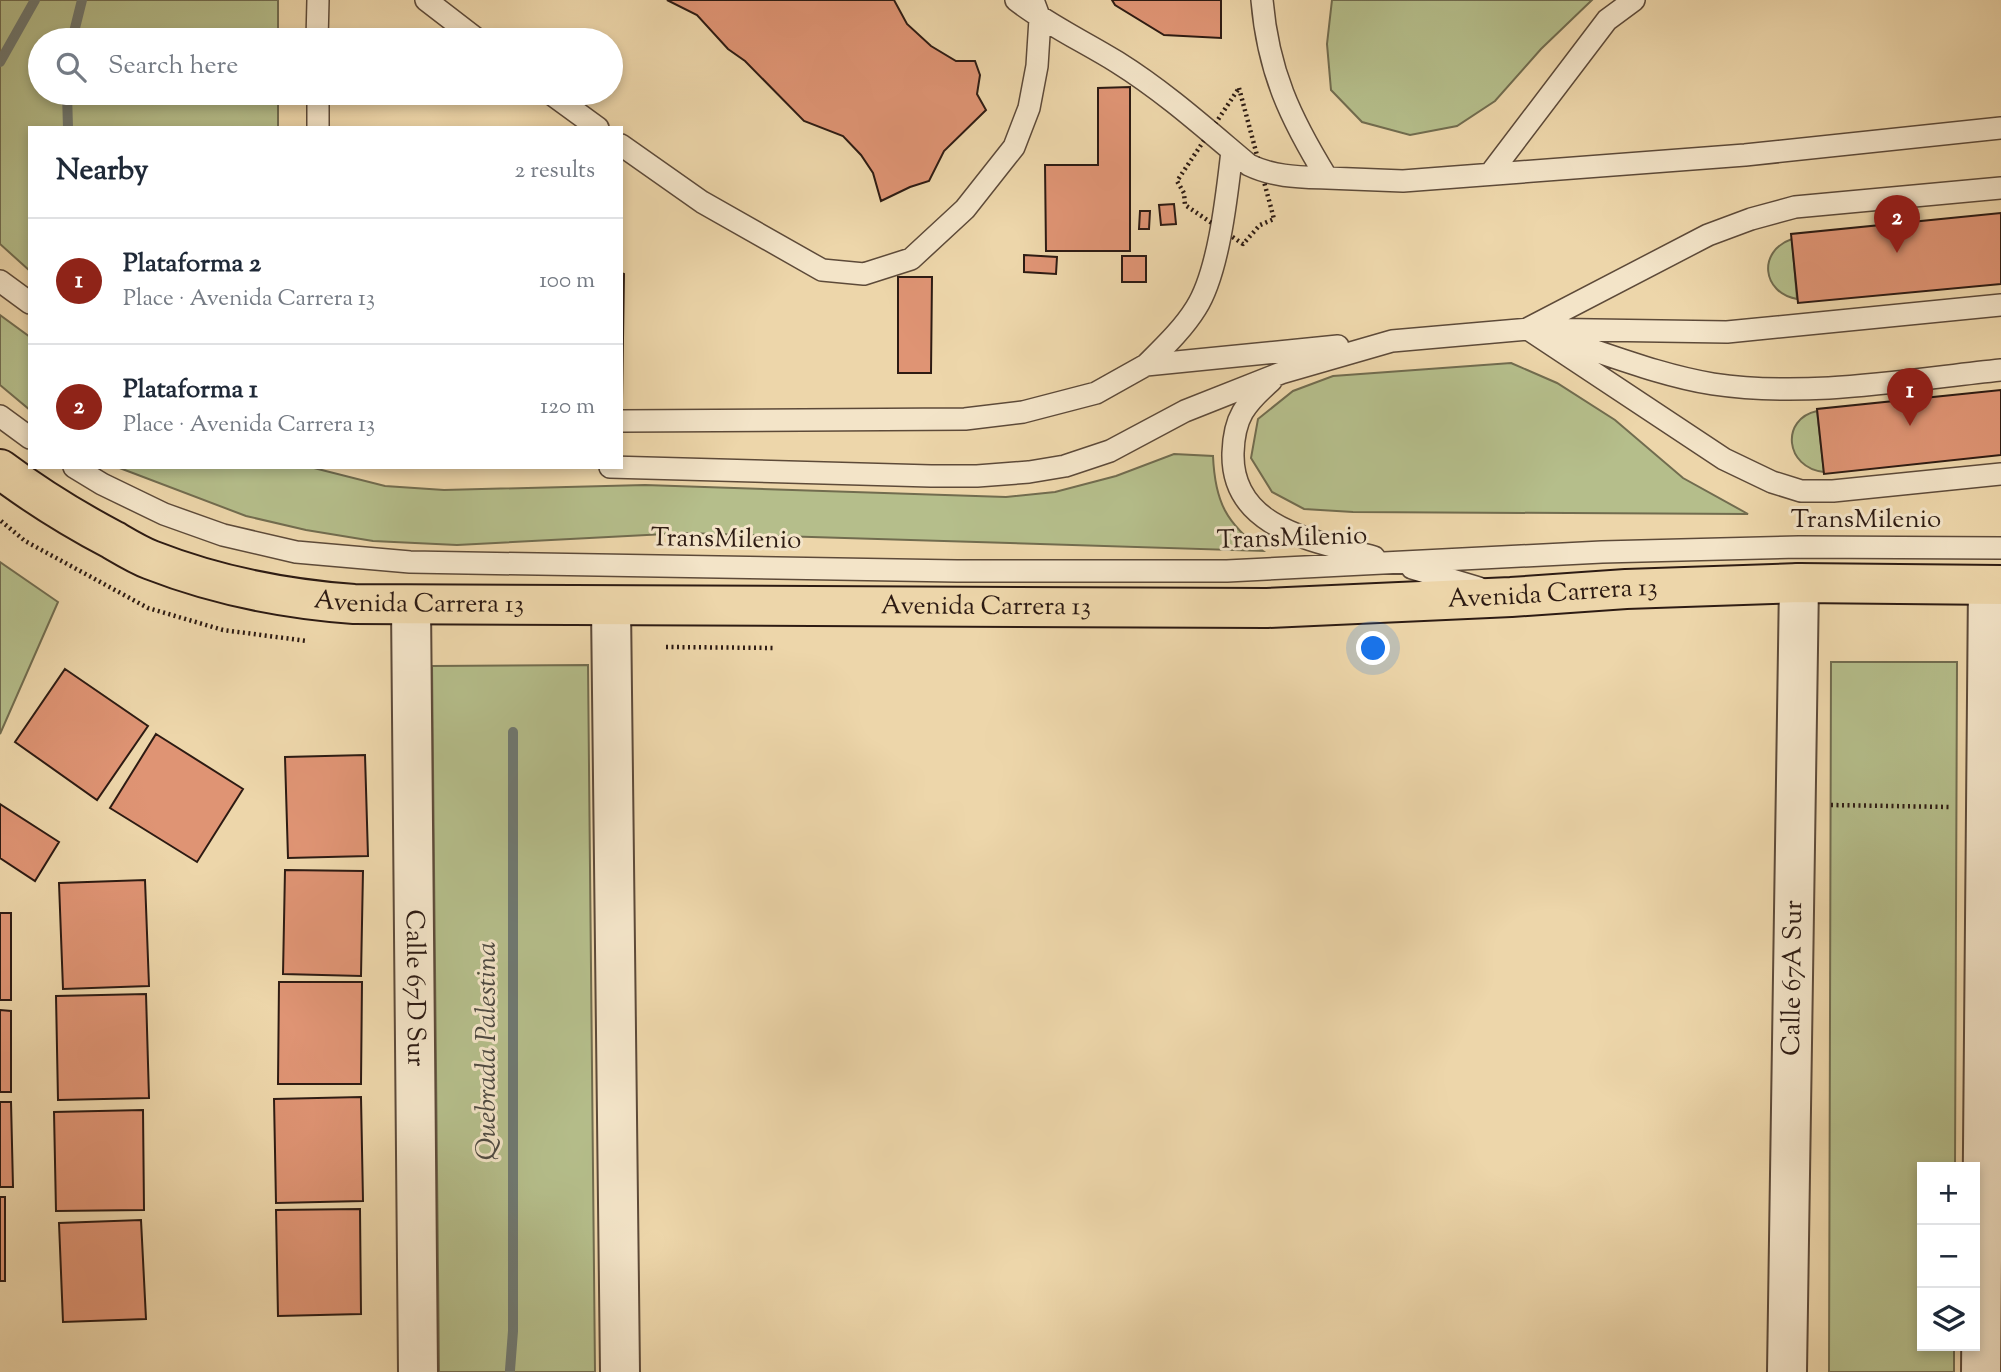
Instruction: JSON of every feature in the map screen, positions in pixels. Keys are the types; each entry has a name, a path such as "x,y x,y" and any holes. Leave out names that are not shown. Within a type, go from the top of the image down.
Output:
{"main road":[{"name":"Avenida Carrera 13","path":"0,469 31,493 79,523 148,559 203,578 314,601 611,607 1267,608 1626,589 1799,583 1994,585"}],"street":[{"name":"Calle 67A Sur","path":"1787,1372 1799,583"},
{"path":"1981,1372 1986,808 1994,585"},
{"name":"Calle 67D Sur","path":"411,605 418,1372"},
{"path":"611,607 620,1372"}],"lane":[{"path":"317,28 318,0"},
{"path":"426,0 462,28"},
{"path":"1016,0 1037,9 1169,97 1249,165 1263,172 1282,176 1402,181 1745,155 2001,128"},
{"path":"1262,0 1264,25 1273,66 1286,106 1327,178"},
{"path":"1490,174 1607,19 1634,0"},
{"path":"623,146 702,202 822,270 864,274 911,258 965,209 1014,147 1029,107 1037,66 1037,9"},
{"path":"318,105 318,126"},
{"path":"566,105 594,126"},
{"name":"TransMilenio","path":"623,421 965,419 1023,412 1096,393 1146,365 1181,329 1197,307 1209,280 1227,196 1232,150"},
{"name":"TransMilenio","path":"1528,329 1709,235 1751,219 1795,207 2001,188"},
{"path":"0,281 28,302"},
{"name":"TransMilenio","path":"1146,365 1528,329 1727,332 2001,305"},
{"name":"TransMilenio","path":"1528,329 1666,373 1711,383 1764,389 1809,390 2001,370"},
{"name":"TransMilenio","path":"1528,329 1724,459 1801,491 1833,491 2001,474"},
{"name":"TransMilenio","path":"623,467 930,476 1029,472 1065,466 1110,451 1185,411 1281,373 1392,341"},
{"name":"TransMilenio","path":"1281,373 1242,410 1236,424 1233,457 1235,477 1243,497 1257,514 1311,540 1511,597"},
{"path":"0,416 28,437"},
{"name":"TransMilenio","path":"77,469 164,514 223,535 296,552 377,560 586,566 1227,570 1602,552 1799,547 2001,548"}],"path":[{"path":"1796,804 1986,808"}],"green space":[{"path":"0,0 278,0 278,28 28,28 28,105 278,105 278,126 28,126 28,269 0,244"},
{"path":"1332,0 1592,0 1541,49 1495,101 1457,126 1410,135 1362,122 1331,90 1327,44"},
{"path":"1792,239 1797,299 1777,289 1768,271 1773,253"},
{"path":"0,315 28,336 28,408 0,385"},
{"path":"1511,363 1557,383 1615,420 1683,478 1748,514 1353,512 1304,509 1272,492 1251,458 1258,419 1293,391 1333,376"},
{"path":"1817,411 1824,472 1811,469 1801,462 1792,443 1797,423"},
{"path":"1174,454 1213,456 1216,486 1225,510 1240,531 1263,551 685,533 457,545 373,541 306,530 246,516 122,469 318,469 385,486 444,490 645,485 1006,497 1055,492 1116,476"},
{"path":"0,562 58,602 0,734"},
{"path":"1831,662 1957,662 1955,1162 1917,1162 1917,1351 1954,1351 1954,1372 1829,1372"},
{"path":"588,665 595,1372 439,1372 432,666"}],"building":[{"path":"667,0 894,0 907,24 931,46 956,61 975,61 980,75 977,94 986,110 944,151 929,181 881,201 873,173 843,136 804,121 745,61 728,49 697,15"},
{"path":"1112,0 1221,0 1221,38 1164,35 1115,5"},
{"path":"1130,87 1130,251 1046,251 1045,165 1098,165 1098,88"},
{"path":"1174,204 1176,224 1161,225 1159,205"},
{"path":"1140,211 1150,211 1149,229 1139,229"},
{"path":"2001,213 2001,284 1798,303 1791,234"},
{"path":"2001,213 2001,284 1798,303 1791,234"},
{"path":"1024,255 1057,257 1056,274 1024,272"},
{"path":"1122,256 1146,256 1146,282 1122,282"},
{"path":"623,274 624,274 623,338"},
{"path":"898,277 932,277 931,373 898,373"},
{"path":"2001,390 2001,455 1824,474 1817,409"},
{"path":"2001,390 2001,455 1824,474 1817,409"},
{"path":"65,669 148,726 97,800 15,742"},
{"path":"156,734 243,789 197,862 110,808"},
{"path":"365,755 368,856 288,858 285,757"},
{"path":"0,804 59,842 35,881 0,858"},
{"path":"285,870 363,871 361,976 283,974"},
{"path":"145,880 149,986 63,989 59,883"},
{"path":"0,913 11,913 11,1000 0,1000"},
{"path":"279,982 362,982 361,1084 278,1084"},
{"path":"146,994 149,1098 58,1100 56,996"},
{"path":"0,1010 11,1011 11,1092 0,1092"},
{"path":"361,1097 363,1201 276,1203 274,1099"},
{"path":"0,1102 11,1102 13,1187 0,1187"},
{"path":"143,1110 144,1210 56,1211 54,1112"},
{"path":"0,1197 5,1197 5,1281 0,1281"},
{"path":"360,1209 361,1314 278,1316 276,1210"},
{"path":"141,1220 146,1319 63,1322 59,1223"}],"waterway":[{"path":"0,62 35,0"},
{"name":"Quebrada Palestina","path":"75,28 82,0"},
{"name":"Quebrada Palestina","path":"67,105 68,126"},
{"name":"Quebrada Palestina","path":"510,1370 513,1331 513,732"}],"place":[{"name":"Plataforma 1","path":"1897,253"},
{"name":"Plataforma 2","path":"1910,426"}]}
